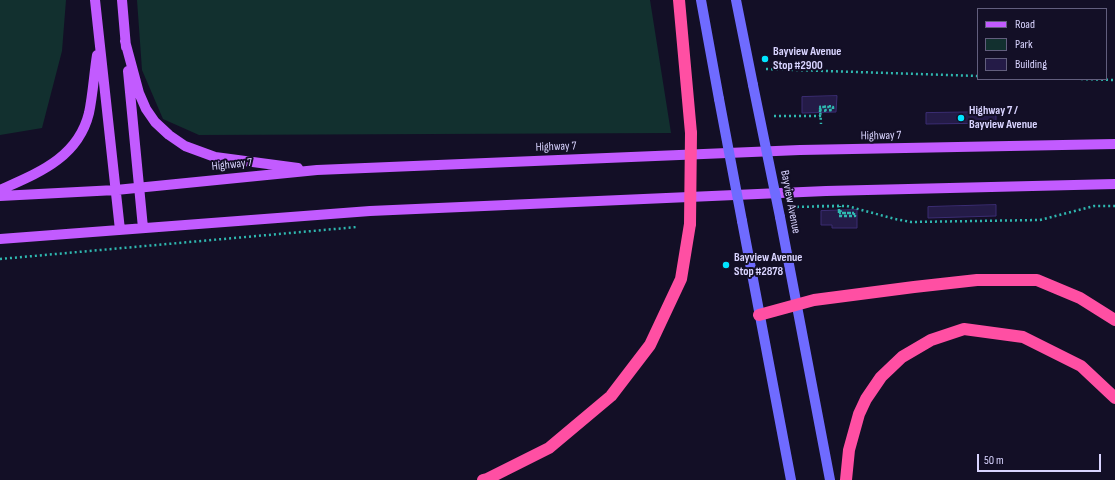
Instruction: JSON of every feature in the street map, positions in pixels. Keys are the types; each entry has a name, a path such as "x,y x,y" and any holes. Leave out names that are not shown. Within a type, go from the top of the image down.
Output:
{"highway":[{"path":"483,480 549,448 611,396 650,345 681,279 690,224 691,133 679,0"},
{"path":"759,315 814,300 977,280 1037,280 1080,298 1115,320"},
{"path":"846,480 849,450 859,414 866,399 882,377 902,357 931,340 964,329 1023,337 1081,366 1115,398"}],"main road":[{"path":"95,0 120,230"},
{"path":"122,0 143,228"},
{"path":"701,0 791,480"},
{"name":"Bayview Avenue","path":"736,0 798,304 830,480"},
{"path":"0,190 43,171 72,148 82,131 88,113 99,41"},
{"path":"125,41 139,93 146,109 155,122 169,135 185,146 215,158 317,170"},
{"name":"Highway 7","path":"0,196 116,190 317,170 800,150 1115,144"},
{"path":"0,239 370,211 826,191 1115,184"}],"path":[{"path":"766,68 977,76"},
{"path":"774,116 820,116 820,111 827,110 833,110 833,106 819,106 820,110 826,110 833,110 833,106 820,107 821,112 821,124"},
{"path":"784,206 847,206 911,222 1040,220 1094,206 1115,206"},
{"path":"792,207 839,206 839,213 847,213 855,212 855,216 839,216 839,213 846,213 854,213 854,216 841,216 840,211 840,206"},
{"path":"0,259 365,226"}],"green space":[{"path":"0,0 66,0 62,51 42,128 0,135"},
{"path":"137,0 650,0 671,133 199,135 163,119 142,70"}],"building":[{"path":"837,96 836,112 802,113 802,97"},
{"name":"Highway 7 / Bayview Avenue","path":"996,112 996,123 926,124 926,113"},
{"path":"996,205 996,216 928,218 928,207"},
{"path":"857,210 857,228 832,228 832,225 821,225 821,211"}],"place":[{"name":"Bayview Avenue Stop #2900","path":"765,59"},
{"name":"Highway 7 / Bayview Avenue","path":"961,118"},
{"name":"Bayview Avenue Stop #2878","path":"726,265"}]}
